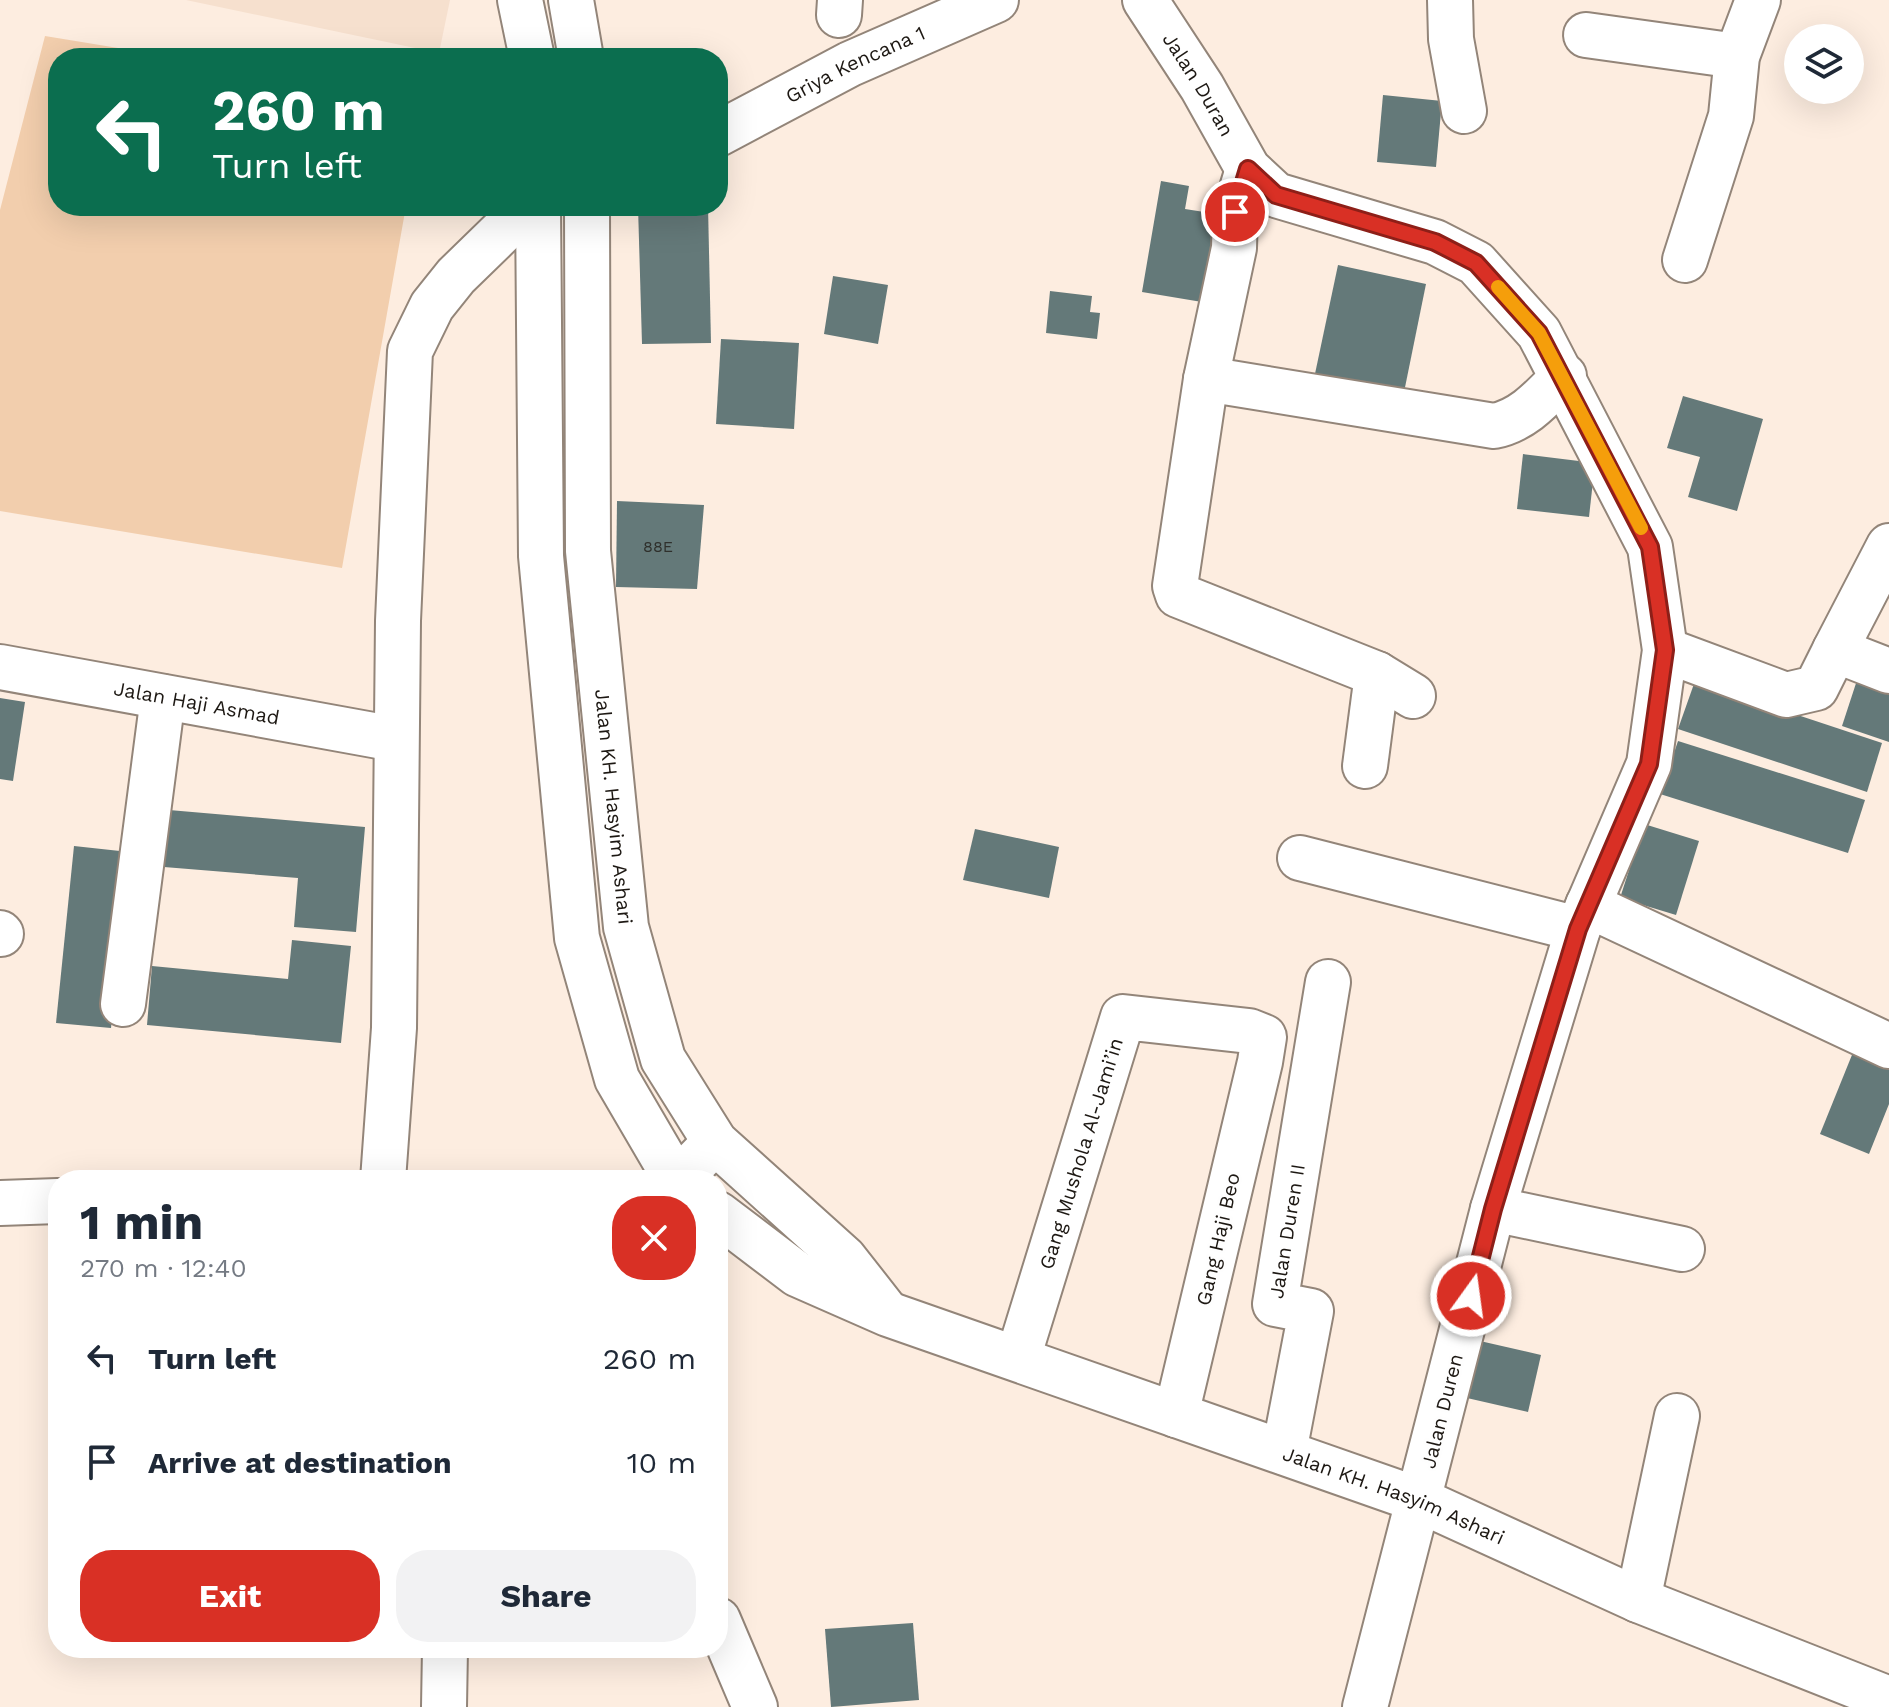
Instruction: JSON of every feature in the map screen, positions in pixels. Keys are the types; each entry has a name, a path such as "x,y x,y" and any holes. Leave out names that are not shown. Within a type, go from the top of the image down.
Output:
{"street":[{"path":"520,0 530,48"},
{"path":"571,0 579,48"},
{"name":"Griya Kencana 1","path":"728,129 850,64 996,0"},
{"name":"Jalan Duran","path":"1145,0 1202,87 1248,169"},
{"path":"1179,0 1217,68"},
{"path":"1450,0 1451,39 1464,111"},
{"path":"1685,260 1731,116 1737,56 1758,0"},
{"path":"1586,35 1737,56"},
{"path":"1248,169 1235,212 1234,248 1206,379 1175,586 1178,595 1395,685 1365,766"},
{"name":"Jalan Duren","path":"1248,169 1276,195 1435,242 1476,263 1539,333 1650,547 1665,650 1649,764 1583,917 1493,1209 1365,1707"},
{"path":"384,1170 394,1028 395,739 410,351 432,306 456,276 518,216"},
{"path":"538,216 541,556 577,938 617,1079 671,1170"},
{"name":"Jalan KH. Hasyim Ashari","path":"587,216 588,551 626,927 663,1059 715,1142 844,1258 888,1314"},
{"path":"1206,379 1494,426 1510,423 1527,412 1564,376"},
{"path":"1665,650 1786,695 1816,688 1889,546"},
{"path":"541,556 588,551"},
{"path":"1835,650 1889,671"},
{"name":"Jalan Haji Asmad","path":"0,667 395,739"},
{"path":"123,1004 163,697"},
{"path":"1300,858 1583,917 1889,1046"},
{"name":"Jalan Duren II","path":"1284,1452 1311,1311 1275,1304 1328,982"},
{"name":"Gang Mushola Al-Jami’in","path":"1018,1358 1123,1017 1249,1031 1264,1037 1260,1062"},
{"name":"Gang Haji Beo","path":"1176,1415 1260,1062"},
{"path":"687,1170 715,1142"},
{"path":"0,1203 48,1201"},
{"path":"1493,1209 1682,1249"},
{"name":"Jalan KH. Hasyim Ashari","path":"728,1222 797,1274 888,1314 1419,1500 1638,1600 1889,1699"},
{"path":"1638,1600 1677,1416"},
{"path":"728,1644 755,1707"},
{"path":"444,1707 445,1658"}],"shaded area":[{"path":"186,0 450,0 440,48 415,48"},
{"path":"45,36 118,48 48,48 48,216 404,216 342,568 0,511 0,210"}],"building":[{"path":"1383,95 1442,101 1436,167 1377,162"},
{"path":"1161,181 1189,186 1185,209 1217,214 1202,302 1142,292"},
{"path":"638,216 708,216 711,343 642,344"},
{"path":"1338,265 1426,284 1401,407 1312,388"},
{"path":"833,276 888,285 878,344 824,334"},
{"path":"1050,291 1092,296 1090,312 1100,313 1097,339 1046,333"},
{"path":"721,339 799,343 794,429 716,424"},
{"path":"1683,396 1763,419 1737,511 1688,497 1700,457 1667,448"},
{"path":"1523,454 1595,463 1589,517 1517,509"},
{"path":"617,501 704,505 697,589 616,587"},
{"path":"1860,671 1889,680 1889,742 1842,726"},
{"path":"1695,681 1882,743 1867,792 1678,729"},
{"path":"0,698 25,702 13,781 0,779"},
{"path":"1678,741 1865,800 1848,853 1660,794"},
{"path":"169,810 365,827 356,932 294,927 298,878 164,867"},
{"path":"1644,824 1699,841 1676,915 1620,898"},
{"path":"975,829 1059,847 1049,898 963,880"},
{"path":"74,846 129,852 111,1028 56,1023"},
{"path":"292,940 351,946 341,1043 147,1025 152,966 288,979"},
{"path":"1858,1040 1889,1053 1889,1104 1869,1154 1820,1134"},
{"path":"1480,1341 1541,1355 1528,1412 1467,1398"},
{"path":"913,1623 919,1700 831,1707 825,1629"}],"slow traffic":[{"path":"1498,287 1539,333 1641,528"}],"route":[{"path":"1235,212 1248,169 1276,195 1435,242 1476,263 1539,333 1650,547 1665,650 1649,764 1578,929 1493,1209 1471,1296"}]}
